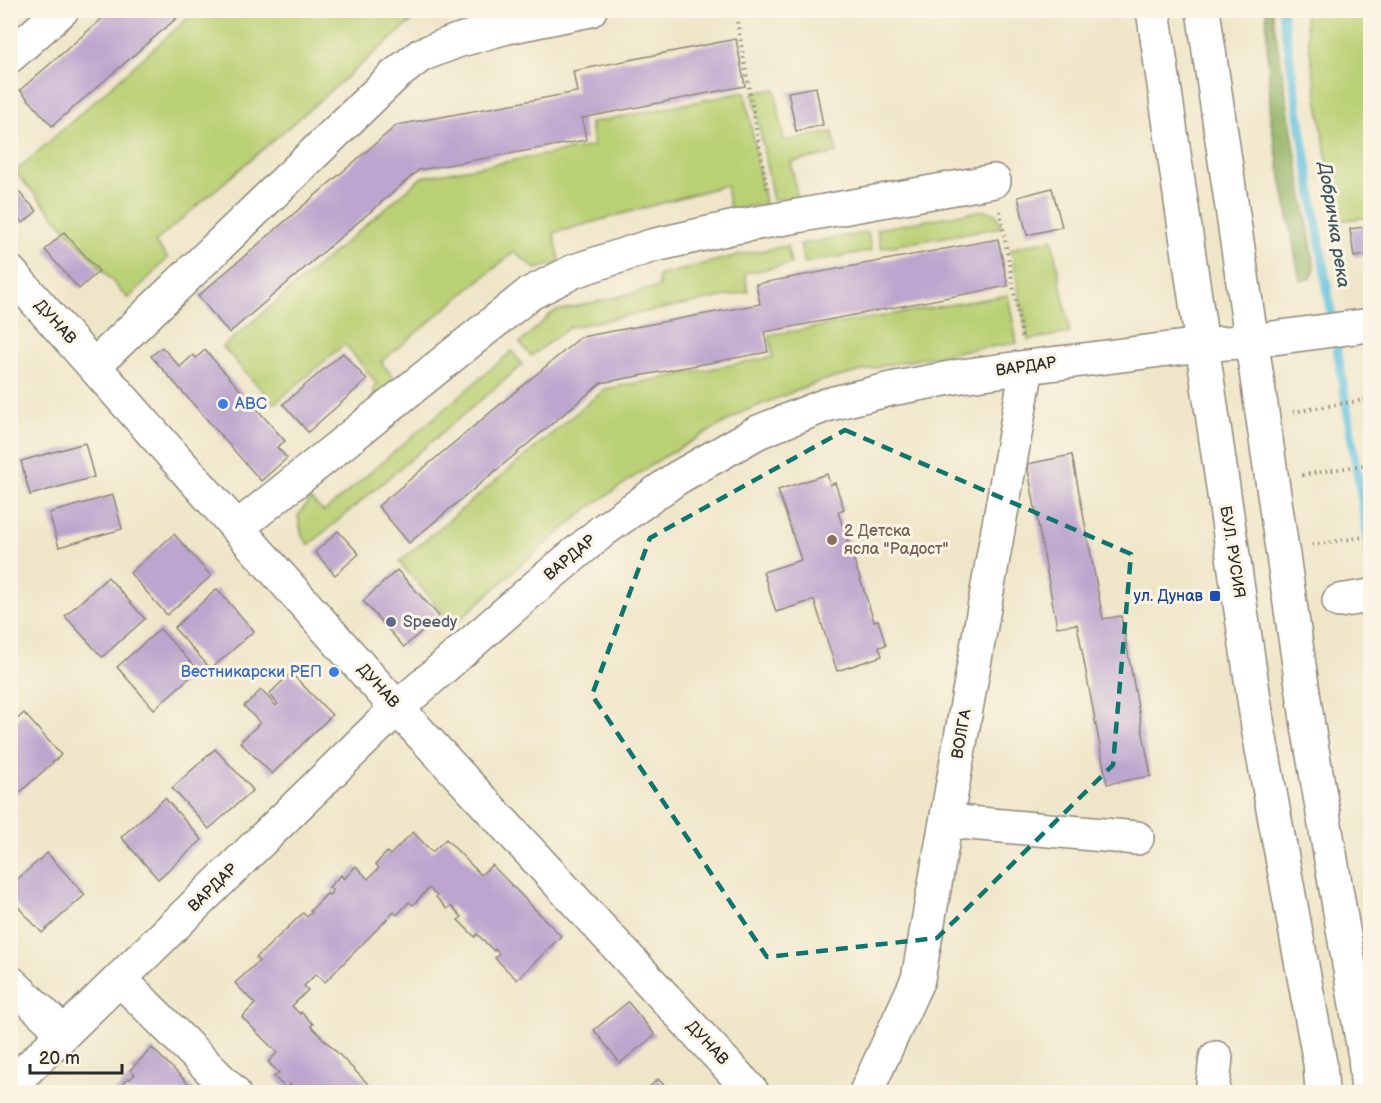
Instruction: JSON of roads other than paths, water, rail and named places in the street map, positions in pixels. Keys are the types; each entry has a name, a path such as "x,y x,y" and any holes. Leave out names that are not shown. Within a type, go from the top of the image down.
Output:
{"street":[{"path":"10,56 62,10"},
{"path":"94,366 394,76 421,56 458,41 507,27 590,10"},
{"name":"БУЛ. РУСИЯ","path":"1153,10 1259,734 1320,1063 1322,1092"},
{"path":"1203,10 1308,726 1365,1057 1368,1092"},
{"path":"237,528 529,294 574,271 651,246 735,226 994,181"},
{"name":"ДУНАВ","path":"10,272 397,708 752,1092"},
{"name":"ВАРДАР","path":"10,1086 397,708 605,529 677,478 758,432 826,405 891,389 961,376 1370,325"},
{"name":"ВОЛГА","path":"866,1092 918,979 1027,367"},
{"path":"947,821 1137,838"},
{"path":"120,979 233,1092"},
{"path":"10,982 64,1034"},
{"path":"1212,1092 1216,1058"}],"waterway":[{"name":"Добричка река","path":"1282,10 1370,551"}],"place":[{"name":"ABC","path":"223,404"},
{"name":"2 Детска ясла \"Радост\"","path":"832,540"},
{"name":"ул. Дунав","path":"1215,596"},
{"name":"Speedy","path":"391,622"},
{"name":"Вестникарски РЕП","path":"334,672"}]}
